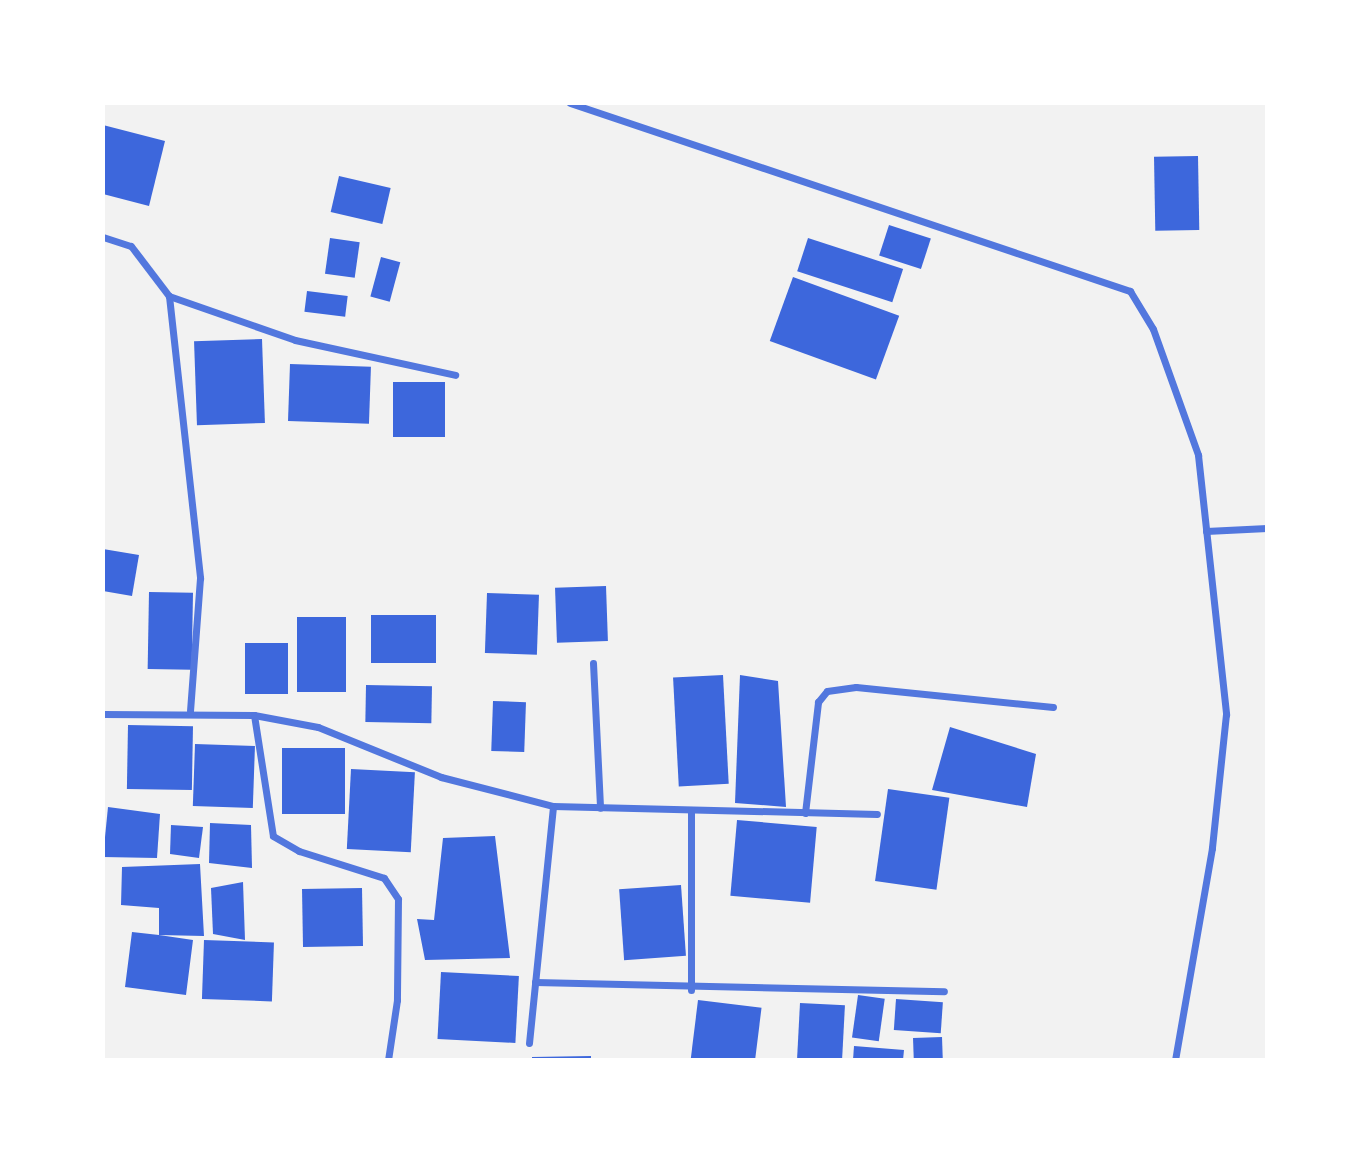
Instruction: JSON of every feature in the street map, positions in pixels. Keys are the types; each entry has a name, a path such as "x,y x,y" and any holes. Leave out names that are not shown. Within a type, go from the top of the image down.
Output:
{"street":[{"path":"570,103 1130,291 1153,329 1198,455 1226,714 1212,848 1175,1060"},
{"path":"103,237 131,246 169,296 200,578 190,711"},
{"path":"169,296 295,340 455,375"},
{"path":"1206,531 1267,528"},
{"path":"593,663 600,808"},
{"path":"805,813 818,702 827,691 856,687 1053,707"},
{"path":"103,713 190,711 254,715 318,727 441,778 553,806 877,814"},
{"path":"254,715 273,836 299,851 384,878 398,899 397,1000 388,1060"},
{"path":"528,1043 553,806"},
{"path":"691,810 691,990"},
{"path":"535,982 691,990 944,992"}],"building":[{"path":"103,125 165,141 149,206 103,194"},
{"path":"1198,156 1199,230 1155,231 1154,157"},
{"path":"339,176 391,188 382,224 331,212"},
{"path":"889,225 931,239 921,269 879,255"},
{"path":"330,238 360,242 355,278 325,274"},
{"path":"808,238 903,269 892,302 797,271"},
{"path":"381,257 400,262 390,302 370,297"},
{"path":"793,277 899,316 876,380 770,341"},
{"path":"307,291 348,296 345,317 304,312"},
{"path":"262,339 265,423 197,425 194,341"},
{"path":"290,364 371,367 369,424 288,421"},
{"path":"393,382 445,382 445,437 393,437"},
{"path":"103,549 139,555 132,596 103,591"},
{"path":"606,586 608,641 557,643 555,588"},
{"path":"149,592 193,593 192,670 148,669"},
{"path":"487,593 539,595 537,655 485,653"},
{"path":"371,615 436,615 436,663 371,663"},
{"path":"297,617 346,617 346,692 297,692"},
{"path":"245,643 288,643 288,694 245,694"},
{"path":"723,675 729,784 679,786 673,678"},
{"path":"740,675 778,681 786,807 735,803"},
{"path":"366,685 432,686 431,723 365,722"},
{"path":"493,701 526,702 524,752 491,751"},
{"path":"128,725 193,726 192,790 127,789"},
{"path":"950,727 1036,754 1027,807 932,790"},
{"path":"195,744 255,746 253,808 193,806"},
{"path":"282,748 345,748 345,814 282,814"},
{"path":"351,769 415,772 411,852 347,849"},
{"path":"888,789 949,798 936,890 875,881"},
{"path":"108,807 160,814 157,858 103,857"},
{"path":"737,820 817,827 810,903 730,896"},
{"path":"210,823 251,825 252,868 209,863"},
{"path":"171,825 203,827 199,858 170,854"},
{"path":"495,836 510,958 425,960 417,919 434,920 443,838"},
{"path":"200,864 204,936 159,935 159,908 121,905 122,867"},
{"path":"243,882 245,940 213,934 211,888"},
{"path":"681,885 686,956 624,960 619,889"},
{"path":"362,888 363,946 303,947 302,889"},
{"path":"132,932 193,940 186,995 125,987"},
{"path":"204,940 274,942 272,1001 202,999"},
{"path":"441,972 519,976 515,1043 437,1039"},
{"path":"858,995 885,999 879,1041 852,1038"},
{"path":"896,999 943,1002 941,1033 894,1030"},
{"path":"698,1000 762,1008 755,1060 691,1060"},
{"path":"800,1003 845,1005 842,1060 797,1060"},
{"path":"942,1037 943,1060 914,1060 913,1038"},
{"path":"854,1046 904,1050 903,1060 853,1060"},
{"path":"591,1056 591,1060 532,1060 532,1057"}]}
